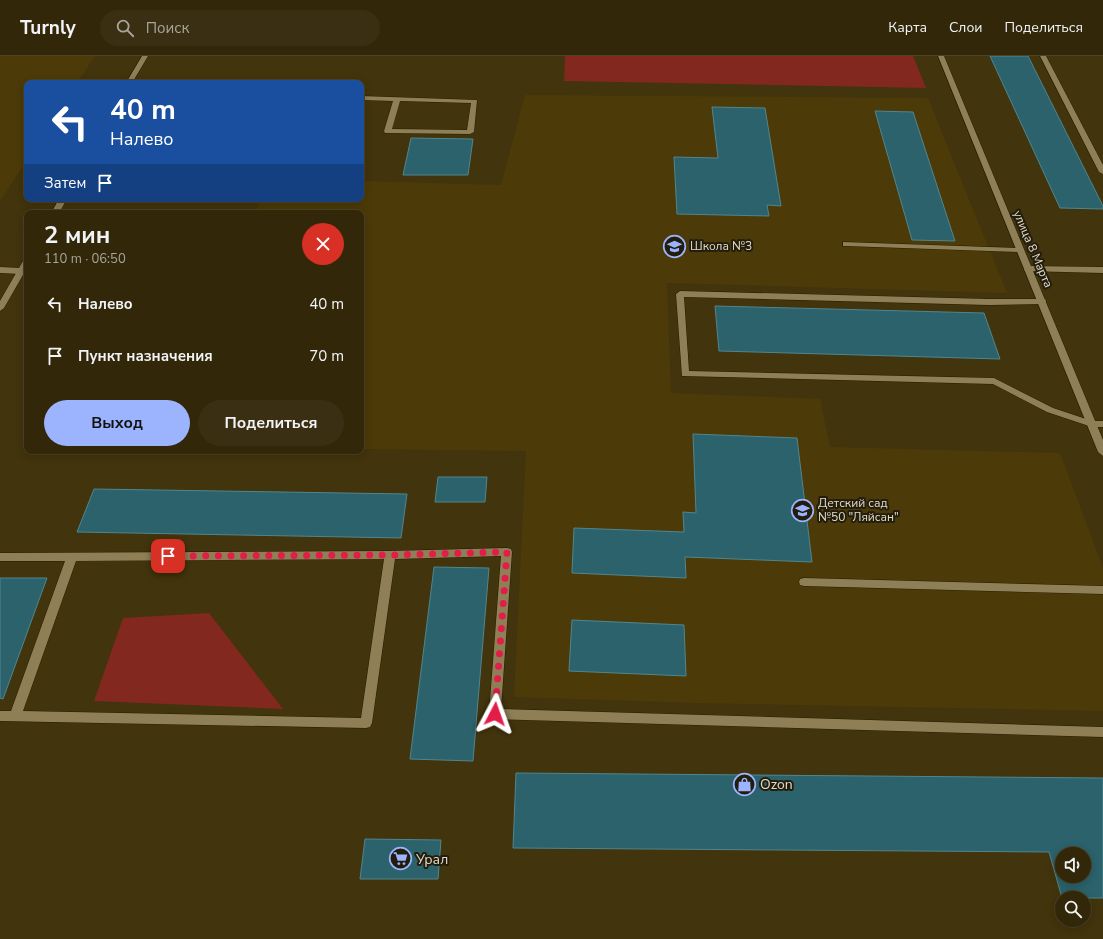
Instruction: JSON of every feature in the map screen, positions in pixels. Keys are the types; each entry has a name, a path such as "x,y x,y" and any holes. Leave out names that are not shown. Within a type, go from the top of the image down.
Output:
{"street":[{"path":"131,80 145,56"},
{"name":"улица 8 Марта","path":"941,56 1103,452"},
{"path":"1043,56 1103,172"},
{"path":"364,98 475,101 470,132 388,131 397,99"},
{"path":"846,244 1020,250"},
{"path":"0,270 24,267"},
{"path":"0,308 24,269"},
{"path":"1028,269 1103,270"},
{"path":"1042,301 989,302 680,294 686,374 994,381 1050,410 1092,424 1103,424"},
{"path":"0,556 390,555 507,552 495,714 1103,732"},
{"path":"0,716 366,724 390,555"},
{"path":"15,716 72,556"},
{"path":"804,582 1103,590"}],"shaded area":[{"path":"0,56 95,56 79,80 24,80 24,165 0,201"},
{"path":"565,56 913,56 926,88 564,81"},
{"path":"525,95 928,98 1007,293 667,283 671,393 820,399 830,447 1060,453 1103,568 1103,711 696,703 514,697 526,451 364,449 364,210 257,210 259,202 364,202 364,181 501,185"},
{"path":"209,613 283,709 94,701 123,618"}],"building":[{"path":"990,56 1028,56 1103,206 1103,209 1060,208"},
{"path":"712,107 765,108 781,206 767,205 769,216 677,214 674,157 718,158"},
{"path":"875,111 913,112 955,241 912,240"},
{"path":"411,138 473,139 468,175 403,175"},
{"path":"715,306 984,313 1000,359 719,351"},
{"path":"693,434 797,438 812,562 685,557 686,578 572,573 574,528 684,532 683,512 696,513"},
{"path":"438,477 487,477 485,502 435,502"},
{"path":"94,489 407,494 401,538 77,532"},
{"path":"434,567 489,568 473,761 410,759"},
{"path":"0,578 47,578 3,699 0,698"},
{"path":"572,620 684,625 686,676 569,671"},
{"path":"516,773 1103,778 1103,898 1091,898 1091,891 1060,891 1058,883 1091,883 1091,847 1055,847 1055,873 1049,852 513,848"},
{"name":"Урал","path":"365,839 441,840 438,879 360,879"}],"place":[{"name":"Школа №3","path":"675,246"},
{"name":"Детский сад №50 \"Ляйсан\"","path":"802,510"},
{"name":"Ozon","path":"744,784"},
{"name":"Урал","path":"401,859"}],"route":[{"path":"168,556 390,555 507,552 495,714"}]}
